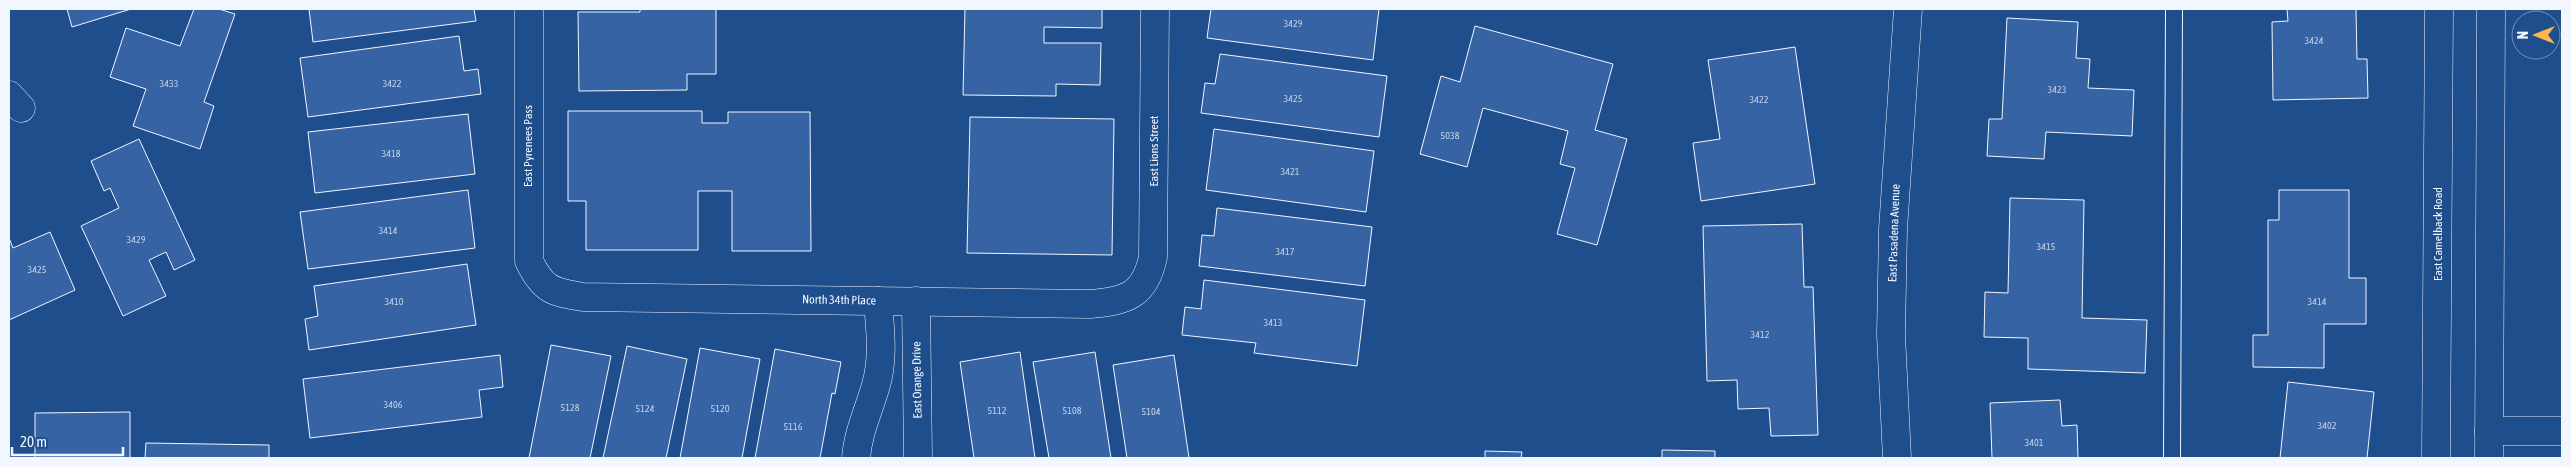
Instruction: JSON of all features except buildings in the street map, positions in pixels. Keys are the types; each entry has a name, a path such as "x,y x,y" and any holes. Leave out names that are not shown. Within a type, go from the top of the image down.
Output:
{"street":[{"name":"East Pyrenees Pass","path":"529,9 529,261 538,280"},
{"name":"East Lions Street","path":"1140,290 1150,274 1154,257 1155,9"},
{"name":"East Pasadena Avenue","path":"1897,458 1892,335 1893,229 1908,9"},
{"name":"East Camelback Road","path":"2436,458 2440,9"},
{"path":"2489,458 2491,9"},
{"name":"North 34th Place","path":"538,280 560,293 583,297 1090,304 1116,302 1140,290"},
{"path":"856,458 858,436 877,383 882,352 878,301"},
{"name":"East Orange Drive","path":"916,302 918,458"},
{"path":"2489,431 2562,431"}],"lane":[{"path":"2172,458 2174,9"}]}
